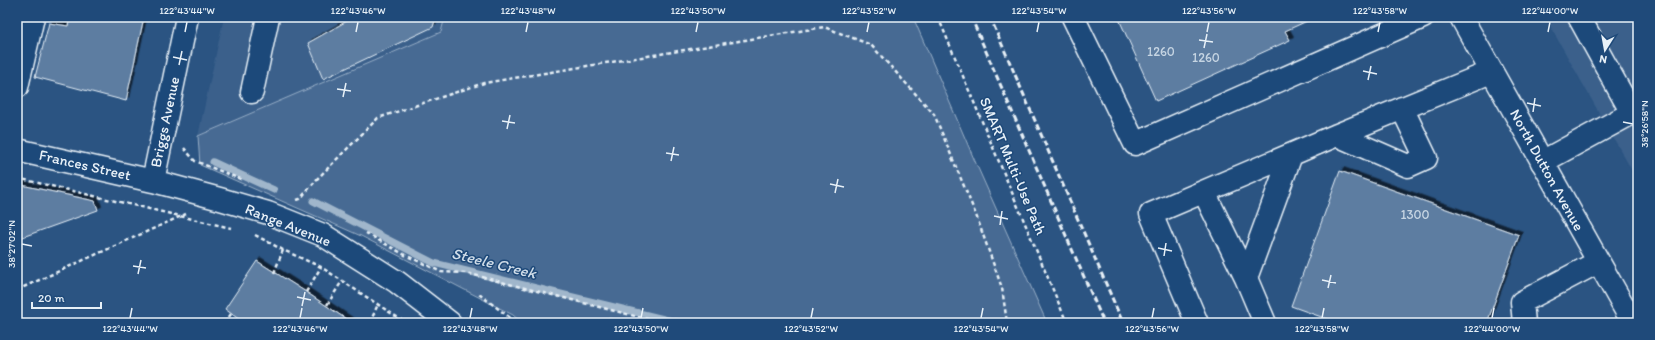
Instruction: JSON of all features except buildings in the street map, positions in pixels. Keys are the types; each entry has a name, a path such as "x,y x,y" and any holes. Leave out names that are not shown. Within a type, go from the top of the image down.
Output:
{"street":[{"path":"17,87 33,17"},
{"name":"Briggs Avenue","path":"153,181 187,17"},
{"path":"252,92 268,17"},
{"path":"1072,17 1135,144 1423,17"},
{"name":"North Dutton Avenue","path":"1461,17 1632,323"},
{"path":"1542,162 1635,118 1579,17"},
{"path":"1197,323 1151,214 1291,156 1337,135 1492,72"},
{"path":"1337,135 1408,166 1426,158 1402,108"},
{"name":"Frances Street","path":"17,150 153,181"},
{"path":"1246,278 1291,156"},
{"name":"Range Avenue","path":"153,181 268,213 323,235 397,282 446,322"},
{"path":"1204,192 1246,278 1264,323"},
{"path":"1524,323 1522,302 1598,262"}],"path":[{"name":"SMART Multi-Use Path","path":"938,17 1067,323"},
{"path":"290,202 300,199 317,179 378,118 484,83 824,27 871,46 934,114 976,215 999,280 1007,323"},
{"path":"17,178 98,198 233,228"},
{"path":"17,290 188,213"},
{"path":"253,234 283,250 321,267 378,304 402,322 406,323"},
{"path":"274,273 283,250"},
{"path":"306,292 321,267"},
{"path":"466,273 662,323"},
{"path":"327,305 342,281"},
{"path":"479,294 517,323"},
{"path":"370,323 378,304"},
{"path":"225,323 231,314"}],"shaded area":[{"path":"224,17 445,17 441,32 198,136"},
{"path":"445,17 913,17 1047,323 631,323 609,318 607,323 522,323 513,315 361,236 200,165 198,136 441,32"},
{"path":"1545,17 1638,17 1638,181 1602,118"}],"waterway":[{"name":"Steele Creek","path":"213,162 274,190"},
{"name":"Steele Creek","path":"313,201 434,263 680,323"}],"railway":[{"path":"971,17 1104,323"},
{"path":"990,17 1123,323"}]}
